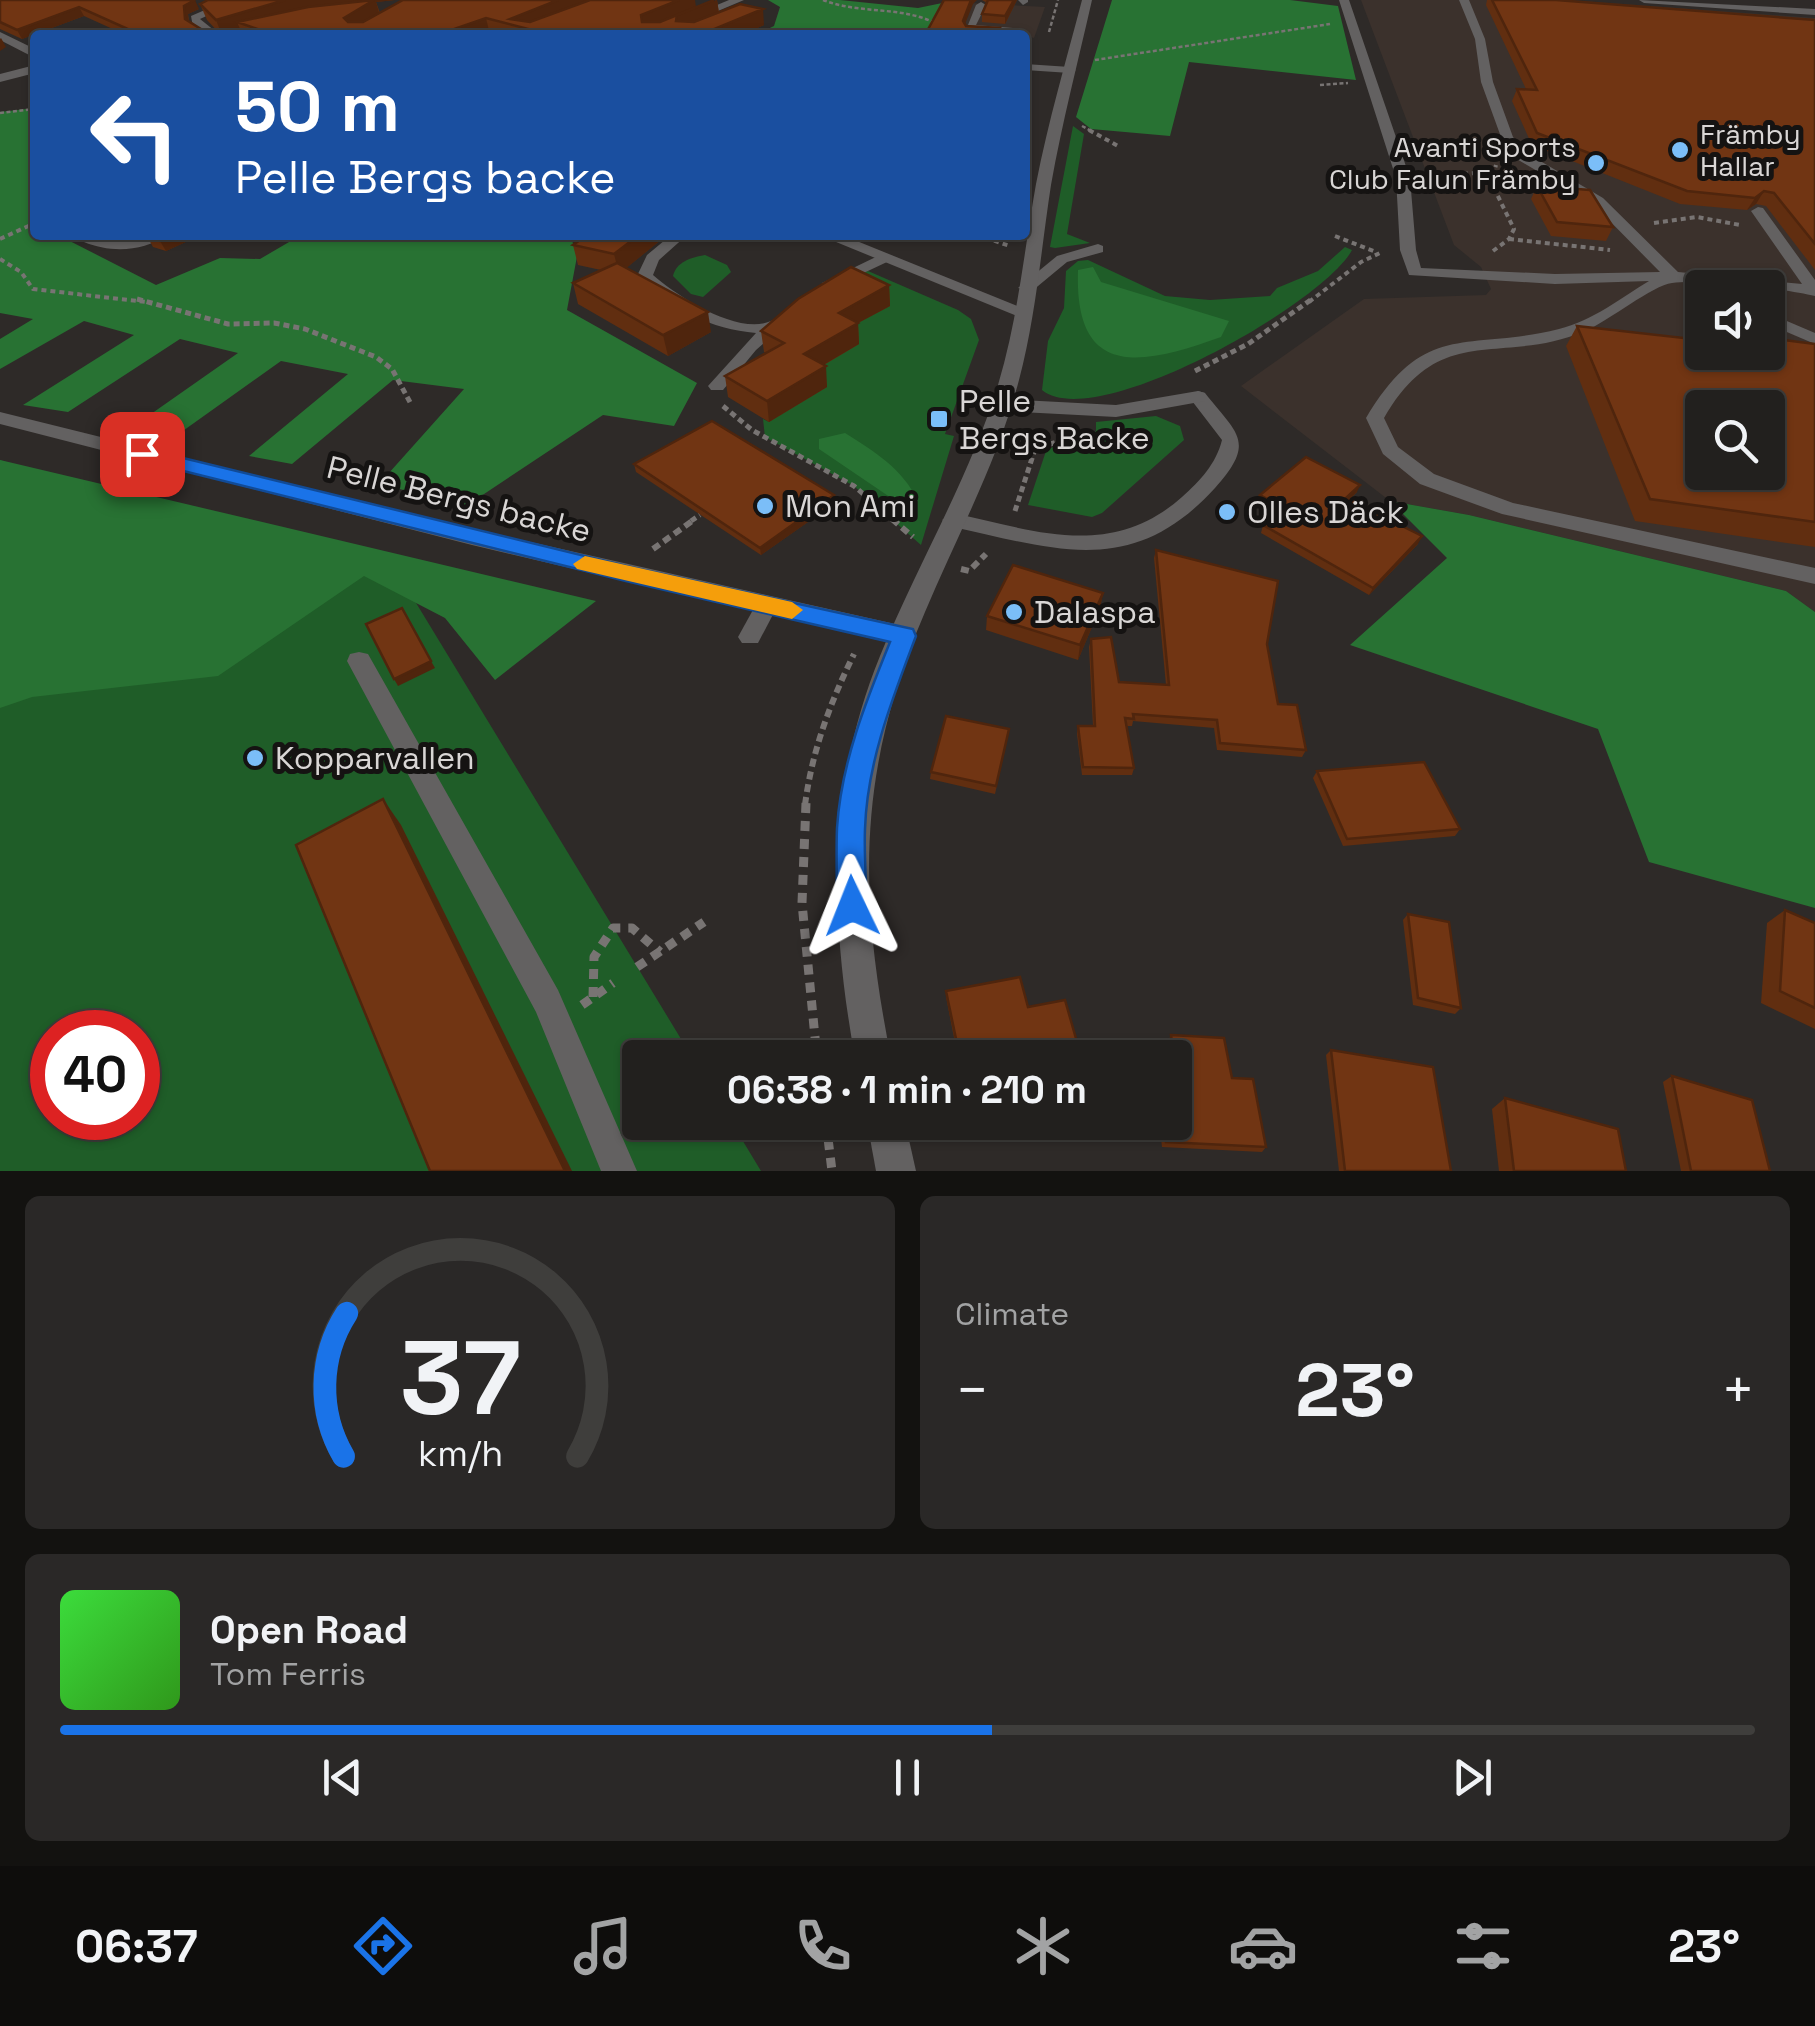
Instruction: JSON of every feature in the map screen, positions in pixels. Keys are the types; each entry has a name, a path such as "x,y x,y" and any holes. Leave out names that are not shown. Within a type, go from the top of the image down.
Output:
{"street":[{"path":"663,30 739,0"},
{"path":"869,1040 856,972 850,873 851,826 866,740 904,636 928,554 953,520 1002,405 1023,312 1046,170 1087,0"},
{"path":"1641,6 1815,12"},
{"path":"0,34 30,51"},
{"path":"0,78 30,70"},
{"path":"838,240 1023,312"},
{"path":"1002,405 1116,411 1198,397"},
{"name":"Pelle Bergs backe","path":"0,418 626,574 904,636"},
{"path":"890,1140 896,1171"}],"lane":[{"path":"206,30 194,18 236,0"},
{"path":"1344,0 1401,173 1408,250 1415,272 1556,279 1669,276 1815,290"},
{"path":"1464,0 1480,39 1487,82 1507,137 1520,156 1598,201 1669,276 1685,283"},
{"path":"1474,0 1482,0"},
{"path":"1013,30 1023,3"},
{"path":"981,5 970,28 987,30"},
{"path":"1641,6 1815,24"},
{"path":"698,30 738,14"},
{"path":"1030,67 1070,70"},
{"path":"1758,212 1815,290"},
{"path":"91,240 112,245 136,240"},
{"path":"674,240 652,258 645,276 654,285 722,324 758,330 775,326"},
{"path":"1026,288 1062,259 1098,249"},
{"path":"717,386 750,346 829,283 882,259"},
{"path":"1669,276 1569,332 1459,345 1420,363 1387,392 1375,418 1390,450 1427,479 1509,509 1815,576"},
{"path":"1785,326 1815,339"},
{"path":"953,520 1102,546 1158,528 1182,510 1228,460 1232,440 1198,397"},
{"path":"750,637 768,605"},
{"path":"359,660 547,1001 619,1171"}],"path":[{"path":"823,0 843,8 920,14 941,26 970,28"},
{"path":"1091,58 1160,52 1258,32 1351,22"},
{"path":"0,113 30,110"},
{"path":"1498,260 1492,250 1514,230 1491,182 1491,172 1520,156"},
{"path":"1401,173 1452,177 1491,172"},
{"path":"1714,207 1722,220"},
{"path":"0,240 30,225"},
{"path":"1335,236 1377,253"},
{"path":"1508,239 1611,250"},
{"path":"993,240 1012,246"},
{"path":"0,259 20,272 33,289 128,297 228,324 274,323 304,329 376,357 392,369 411,404"},
{"path":"1198,397 1190,374 1220,362 1266,333 1351,269"},
{"path":"717,386 722,404 731,416 854,486 928,554 969,571 1012,519 1035,449 1063,440 1078,411"},
{"path":"626,574 660,542 700,514"},
{"path":"815,1040 800,876 806,789 827,718 855,652"},
{"path":"637,967 704,922"},
{"path":"593,997 594,957 613,928 632,928 660,952"},
{"path":"828,1140 832,1171"}],"shaded area":[{"path":"1361,0 1569,0 1815,18 1815,612 1786,591 1469,515 1390,501 1241,386 1364,299 1486,295 1491,289 1481,267 1454,245"},
{"path":"971,3 1045,7 1034,38 1030,30 936,30"}],"green space":[{"path":"768,0 840,0 918,8 947,2 932,30 766,30 774,26 780,7"},
{"path":"1112,0 1290,0 1338,6 1356,80 1189,62 1170,136 1091,129 1076,117"},
{"path":"30,109 30,240 68,240 156,285 220,258 260,259 292,240 571,240 578,251 567,310 697,383 674,426 603,415 463,508 380,483 464,389 393,380 292,464 249,456 348,374 281,361 180,433 131,428 238,353 180,339 68,412 23,405 134,335 84,321 0,369 0,339 33,319 0,313 0,112"},
{"path":"1073,126 1084,134 1067,234 1090,243 1055,248 1050,247"},
{"path":"1345,247 1352,250 1333,273 1299,300 1206,356 1156,379 1109,394 1069,399 1042,390 1048,341 1064,308 1066,271 1078,261 1088,260 1165,296 1210,300 1270,296 1277,288 1318,271"},
{"path":"705,255 727,265 731,272 703,297 691,294 673,276 681,264"},
{"path":"1093,267 1101,282 1229,321 1221,337 1192,347 1165,354 1119,356 1101,347 1088,331 1080,306 1078,270"},
{"path":"868,271 958,310 971,319 979,340 945,434 954,436 921,545 854,486 765,437 763,419 769,422 806,375 858,344 851,277"},
{"path":"1156,416 1180,426 1184,440 1102,513 1092,517 1028,505 1046,451 1090,435 1096,431 1096,422"},
{"path":"845,433 896,470 918,501 906,508 819,449 819,439"},
{"name":"Kopparvallen","path":"0,460 407,588 682,1040 622,1040 622,1140 742,1140 761,1171 0,1171"},
{"path":"0,460 596,601 495,680 445,618 364,576 218,676 32,697 0,708"},
{"path":"1390,501 1469,515 1786,591 1815,612 1815,908 1649,862 1598,729 1350,645 1447,558"}],"building":[{"path":"0,0 195,0 184,6 185,19 201,29 215,30 130,30 79,7 17,30 0,22"},
{"path":"208,0 285,0 216,20 200,4"},
{"path":"374,0 344,18 348,22 363,22 403,0 558,0 510,19 530,22 590,0 679,0 641,15 642,22 660,22 677,15 676,21 694,22 740,4 763,9 712,30 532,30 486,18 451,30 260,30 237,22 308,7"},
{"path":"944,0 971,0 963,21 966,26 1000,28 999,30 928,30"},
{"path":"988,0 1014,0 1005,16 982,14"},
{"name":"Främby Hallar","path":"1492,0 1556,0 1815,20 1815,244 1774,193 1764,191 1755,198 1687,191 1537,133 1517,89 1537,90"},
{"path":"1537,186 1590,190 1613,227 1557,222"},
{"path":"580,240 632,240 614,254 573,245"},
{"path":"617,263 708,312 663,335 573,283"},
{"path":"851,267 889,285 839,313 858,323 804,354 826,366 767,401 725,376 784,343 761,331 798,299"},
{"path":"1577,326 1685,338 1685,370 1785,370 1785,340 1815,344 1815,522 1650,499"},
{"path":"712,421 834,495 760,548 634,464"},
{"path":"1306,457 1360,485 1346,498 1422,536 1373,588 1263,525 1283,508 1260,495"},
{"path":"1156,550 1278,581 1267,644 1278,704 1297,705 1306,750 1220,743 1217,720 1133,714 1134,719 1125,718 1134,768 1083,767 1078,726 1095,726 1091,639 1111,637 1119,682 1169,685"},
{"path":"1013,565 1103,593 1080,645 987,616"},
{"path":"402,608 431,661 394,679 366,624"},
{"path":"946,716 1009,729 996,786 931,772"},
{"path":"1424,762 1460,829 1347,839 1317,771"},
{"path":"383,799 565,1171 430,1171 296,845"},
{"path":"1785,910 1815,923 1815,1008 1780,991"},
{"path":"1408,914 1449,922 1461,1008 1418,998"},
{"path":"1020,977 1028,1007 1065,1000 1076,1040 956,1040 946,991"},
{"path":"1171,1035 1224,1038 1232,1078 1253,1079 1266,1147 1166,1142 1192,1140 1192,1040 1172,1040"},
{"path":"1331,1050 1433,1067 1451,1171 1345,1171"},
{"path":"1672,1076 1752,1100 1770,1171 1691,1171"},
{"path":"1505,1098 1618,1129 1626,1171 1514,1171"}],"slow traffic":[{"path":"585,564 792,610"}],"place":[{"name":"Främby Hallar","path":"1680,150"},
{"name":"Avanti Sports Club Falun Främby","path":"1596,163"},
{"name":"Pelle Bergs Backe","path":"939,419"},
{"name":"Mon Ami","path":"765,506"},
{"name":"Olles Däck","path":"1227,512"},
{"name":"Dalaspa","path":"1014,612"},
{"name":"Kopparvallen","path":"255,758"}],"route":[{"path":"142,454 626,574 904,636 878,702 858,779 851,826 852,906"}]}
